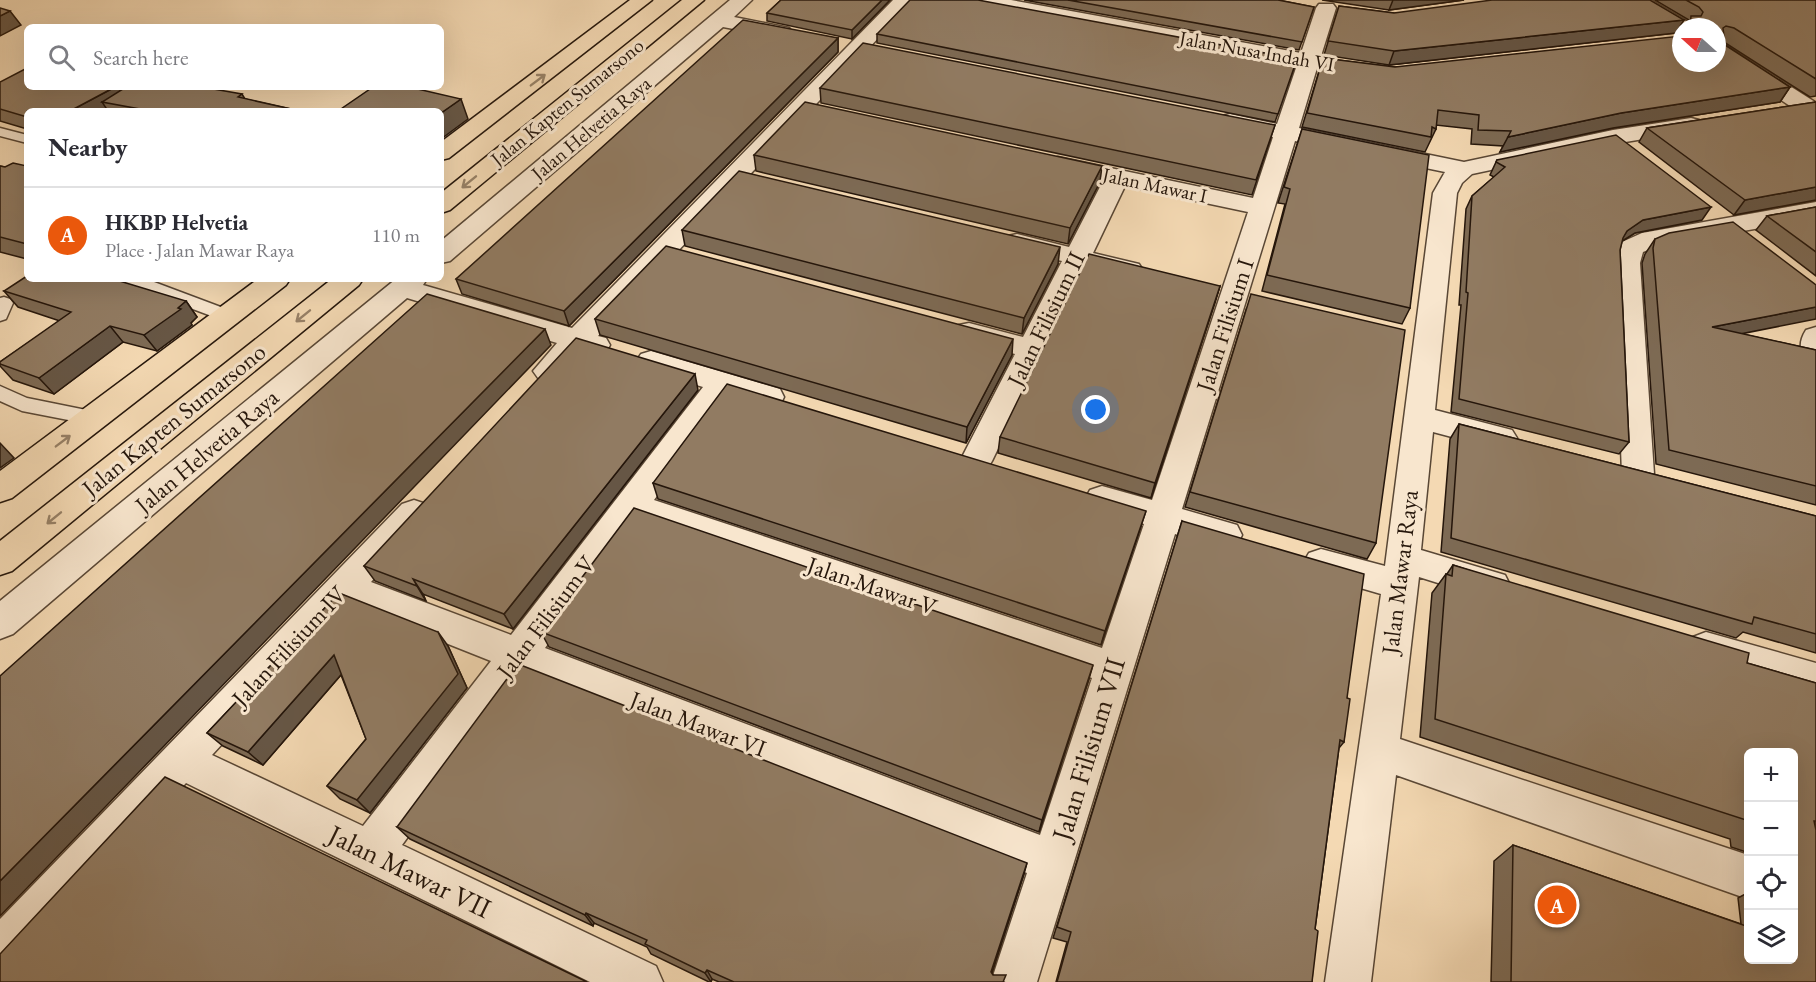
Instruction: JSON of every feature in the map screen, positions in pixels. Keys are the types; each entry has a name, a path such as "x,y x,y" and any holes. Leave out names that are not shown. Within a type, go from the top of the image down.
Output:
{"highway":[{"name":"Jalan Kapten Sumarsono","path":"444,151 642,0"},
{"name":"Jalan Kapten Sumarsono","path":"444,202 694,0"},
{"path":"509,101 555,112"},
{"name":"Jalan Kapten Sumarsono","path":"0,489 272,282"},
{"name":"Jalan Kapten Sumarsono","path":"0,561 345,282"}],"street":[{"name":"Jalan Helvetia Raya","path":"444,252 742,0"},
{"path":"521,399 578,339 675,253 747,178 813,109 858,47 904,0"},
{"name":"Jalan Nusa Indah VI","path":"979,0 1350,68"},
{"path":"1637,0 1672,32"},
{"name":"Jalan Filisium I","path":"1162,517 1235,296 1325,8"},
{"path":"719,20 800,36"},
{"path":"1726,54 1811,106"},
{"path":"1773,112 1811,106"},
{"path":"1205,116 1464,169 1612,137 1715,121"},
{"path":"1612,137 1639,157"},
{"name":"Jalan Mawar I","path":"1035,159 1262,208"},
{"name":"Jalan Mawar Raya","path":"1355,980 1378,750 1418,417 1416,339 1445,193 1451,179 1464,169"},
{"name":"Jalan Filisium II","path":"1009,471 965,457 1032,349 1117,177"},
{"path":"1701,204 1754,244"},
{"path":"1638,474 1627,263 1631,248 1651,239 1816,210"},
{"path":"998,237 1156,276"},
{"name":"Jalan Helvetia Raya","path":"0,623 408,284"},
{"path":"408,284 800,407"},
{"path":"939,324 1032,349"},
{"path":"1816,337 1814,340 1816,354"},
{"name":"Jalan Filisium V","path":"370,852 723,383"},
{"path":"1418,417 1534,447"},
{"path":"1604,465 1672,483"},
{"path":"1075,490 1250,542"},
{"name":"Jalan Filisium IV","path":"0,952 433,493"},
{"name":"Jalan Mawar V","path":"631,505 1113,668"},
{"name":"Jalan Filisium VII","path":"1014,982 1162,517"},
{"path":"1296,555 1528,596"},
{"name":"Jalan Mawar VI","path":"344,587 1053,862"},
{"path":"1678,639 1816,680"},
{"path":"1378,750 1744,875"},
{"name":"Jalan Mawar VII","path":"181,760 640,982"}],"lane":[{"path":"0,132 24,138"},
{"path":"138,282 228,316"},
{"path":"0,393 22,404 94,418"}],"building":[{"path":"781,0 882,0 852,30 767,13"},
{"path":"910,0 978,0 1297,59 1278,114 877,34"},
{"path":"1068,0 1278,0 1314,7 1302,42"},
{"path":"1492,0 1650,0 1681,18 1672,18 1672,21 1394,51 1328,41 1339,6 1394,13"},
{"path":"1686,0 1816,0 1816,79 1734,28 1726,26 1726,18 1691,18 1691,16 1701,16 1703,12"},
{"path":"0,8 10,11 0,16"},
{"path":"743,20 838,38 564,311 456,279"},
{"path":"1672,37 1672,72 1726,72 1726,46 1790,87 1621,113 1508,137 1511,131 1478,130 1479,115 1438,110 1436,129 1432,127 1431,137 1307,113 1323,58 1395,67"},
{"path":"863,43 1275,125 1256,180 820,88"},
{"path":"24,70 24,90 109,90 76,108 24,108 24,116 0,109 0,82"},
{"path":"121,90 219,90 242,94 238,97 287,108 135,108 102,102"},
{"path":"369,90 422,90 461,99 444,111 444,108 342,108"},
{"path":"805,102 1102,166 1070,228 754,155"},
{"path":"1816,102 1816,187 1745,200 1647,128"},
{"path":"1302,129 1429,155 1410,308 1267,275 1290,189 1284,187"},
{"path":"1616,135 1711,207 1643,220 1627,231 1623,238 1620,250 1629,442 1459,399 1468,293 1466,292 1472,196 1505,167 1496,162 1497,160"},
{"path":"13,163 24,165 24,243 0,237 0,166 5,167"},
{"path":"739,171 1060,247 1024,318 682,230"},
{"path":"1816,207 1816,252 1767,216"},
{"path":"1733,222 1816,285 1816,307 1712,327 1816,350 1816,486 1669,450 1653,248 1655,239 1669,233"},
{"path":"666,246 1013,339 967,427 595,319"},
{"path":"1089,254 1220,286 1155,483 1000,437"},
{"path":"24,278 24,282 123,282 186,301 178,308 181,309 144,335 110,326 39,378 0,364 0,362 71,312 4,291"},
{"path":"427,294 545,329 0,881 0,676"},
{"path":"1251,294 1405,330 1376,543 1190,492"},
{"path":"576,338 695,374 504,614 413,579 417,586 364,566"},
{"path":"727,384 1146,511 1105,631 653,483"},
{"path":"1459,424 1816,516 1816,634 1754,617 1752,624 1451,538"},
{"path":"634,508 1093,665 1042,820 541,632"},
{"path":"1182,521 1364,574 1347,698 1350,699 1344,742 1340,740 1315,929 1318,931 1312,982 1057,982 1071,932 1057,927"},
{"path":"1453,565 1749,653 1747,663 1816,683 1816,821 1814,821 1816,830 1816,982 1511,982 1513,845 1744,925 1744,964 1798,964 1798,748 1744,748 1744,819 1435,719 1446,574 1452,576"},
{"path":"339,593 438,632 458,674 357,800 327,786 366,739 334,655 248,752 207,733"},
{"path":"518,664 1027,863 991,972 993,975 1006,975 1003,982 734,982 707,970 705,973 645,944 647,940 586,913 585,915 397,827"},
{"path":"165,777 587,982 0,982 0,954"}],"place":[{"name":"HKBP Helvetia","path":"1557,905"}]}
